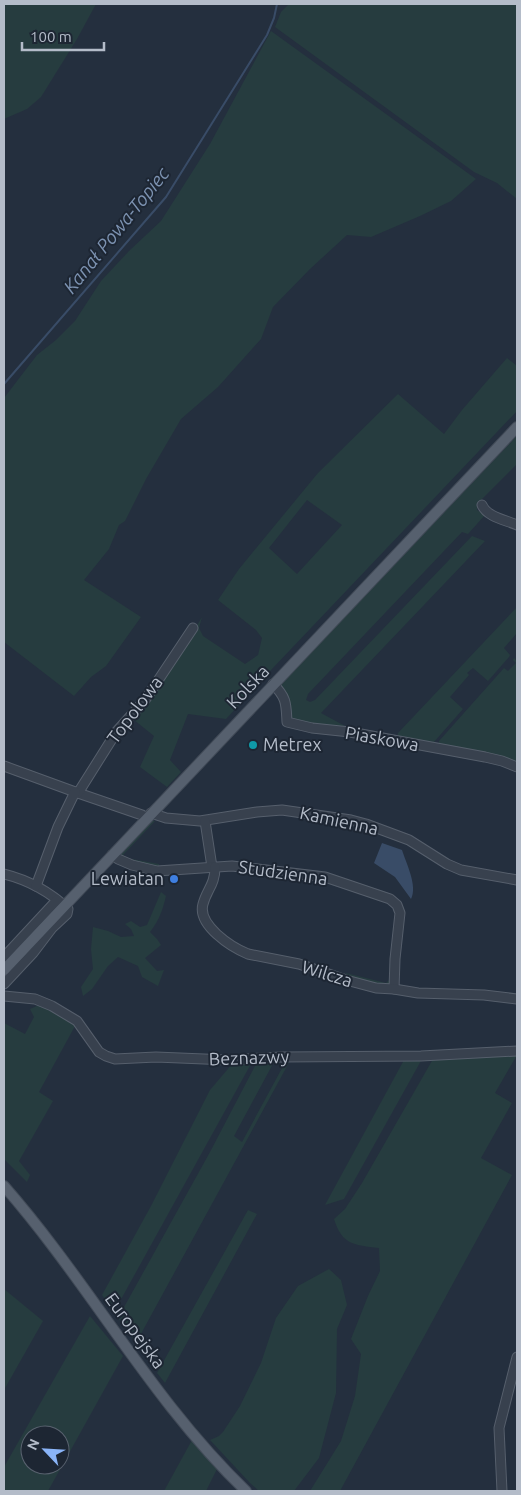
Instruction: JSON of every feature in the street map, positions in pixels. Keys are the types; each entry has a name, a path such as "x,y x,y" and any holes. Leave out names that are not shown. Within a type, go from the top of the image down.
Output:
{"main road":[{"name":"Kolska","path":"4,970 60,903 112,855 517,427"},
{"name":"Europejska","path":"4,1186 38,1226 181,1420 246,1491"}],"street":[{"path":"482,504 488,513 517,525"},
{"name":"Topolowa","path":"36,886 58,827 76,793 117,731 145,700 192,628"},
{"name":"Piaskowa","path":"273,684 286,700 288,722 312,728 350,732 468,754 502,761 517,767"},
{"path":"5,769 142,815 149,815"},
{"name":"Kamienna","path":"149,815 205,821 277,810 351,820 409,840 447,864 461,870 473,874 517,880"},
{"name":"Wilcza","path":"205,821 215,880 204,900 202,913 218,936 235,948 248,954 299,964 376,988 394,988 418,993 484,995 517,999"},
{"name":"Studzienna","path":"112,855 124,862 151,870 232,866 325,877 390,899 394,902 400,913 394,988"},
{"path":"4,874 21,878 36,886 68,910 67,914 52,928 33,953 4,984"},
{"path":"4,957 60,903"},
{"name":"Beznazwy","path":"4,996 35,999 52,1006 76,1021 99,1052 115,1059 156,1057 228,1060 281,1057 421,1056 517,1051"},
{"path":"502,1491 498,1428 517,1357"}],"green space":[{"path":"4,4 96,4 41,97 27,109 4,119"},
{"path":"289,4 517,4 517,199 497,183 474,172 275,27 281,12"},
{"path":"271,31 476,179 451,201 420,216 371,237 347,235 273,307 261,339 218,387 181,419 146,479 125,521 119,525 109,549 84,580 141,617 106,666 91,677 74,696 4,642 4,398 37,355 75,321 101,281 161,221 210,144"},
{"path":"507,358 517,366 517,411 226,719 188,714 170,760 181,772 167,787 140,767 154,736 134,720 161,683 202,617 199,628 203,636 245,664 258,655 262,638 256,630 218,600 239,569 318,473 398,394 444,434","holes":["307,500 342,525 297,574 269,548"]},
{"path":"517,436 517,464 479,502 477,510 485,515 468,534 462,532 308,694 306,700 310,702 315,700 472,536 485,541 321,713 345,726 349,731 294,720 290,715 279,685"},
{"path":"517,607 517,633 504,648 510,655 509,657 488,681 473,668 467,673 469,675 450,697 463,709 434,742 426,744 397,739 398,733"},
{"path":"514,658 517,661 517,765 439,747 439,741 504,668 508,671 516,663 513,660"},
{"path":"150,821 155,821 123,855 126,858 159,864 159,867 155,868 120,857 121,852"},
{"path":"161,892 166,896 165,901 158,919 150,932 161,945 145,958 157,971 164,970 158,986 142,977 138,966 118,957 108,966 92,989 83,996 81,987 93,969 91,949 93,927 121,937 134,936 131,929 125,924 131,921 140,927 147,925"},
{"path":"391,969 391,983 385,987 344,977 346,973 386,983 389,980"},
{"path":"39,1005 75,1026 39,1092 53,1101 19,1161 30,1175 27,1182 4,1159 4,1023 25,1034 34,1017 30,1009"},
{"path":"517,1055 495,1093 512,1103 481,1158 512,1175 340,1491 310,1491 341,1441 355,1396 361,1354 351,1339 380,1271 379,1248 363,1246 345,1239 337,1228 334,1219 345,1209 362,1183 433,1059"},
{"path":"287,1059 291,1059 136,1343 118,1318 210,1152 257,1062 275,1060 234,1136 242,1142"},
{"path":"422,1059 344,1199 325,1205 404,1060"},
{"path":"252,1062 114,1312 102,1295 151,1206 210,1090 233,1063"},
{"path":"248,1210 257,1214 165,1383 157,1373"},
{"path":"329,1269 341,1280 347,1305 337,1329 336,1393 319,1458 294,1491 259,1491 210,1440 223,1432 240,1406 261,1363 276,1318 298,1286"},
{"path":"4,1289 43,1321 4,1390"},
{"path":"90,1316 123,1356 70,1451 70,1425 28,1425"},
{"path":"20,1439 20,1475 57,1475 48,1491 4,1491 4,1467"},
{"path":"192,1440 217,1469 206,1491 164,1491"}],"water":[{"path":"382,843 402,850 412,881 413,894 411,899 395,877 374,863"}],"waterway":[{"name":"Kanał Powa-Topiec","path":"4,384 166,197 267,35 277,4"}],"place":[{"name":"Metrex","path":"253,745"},
{"name":"Lewiatan","path":"174,879"}]}
